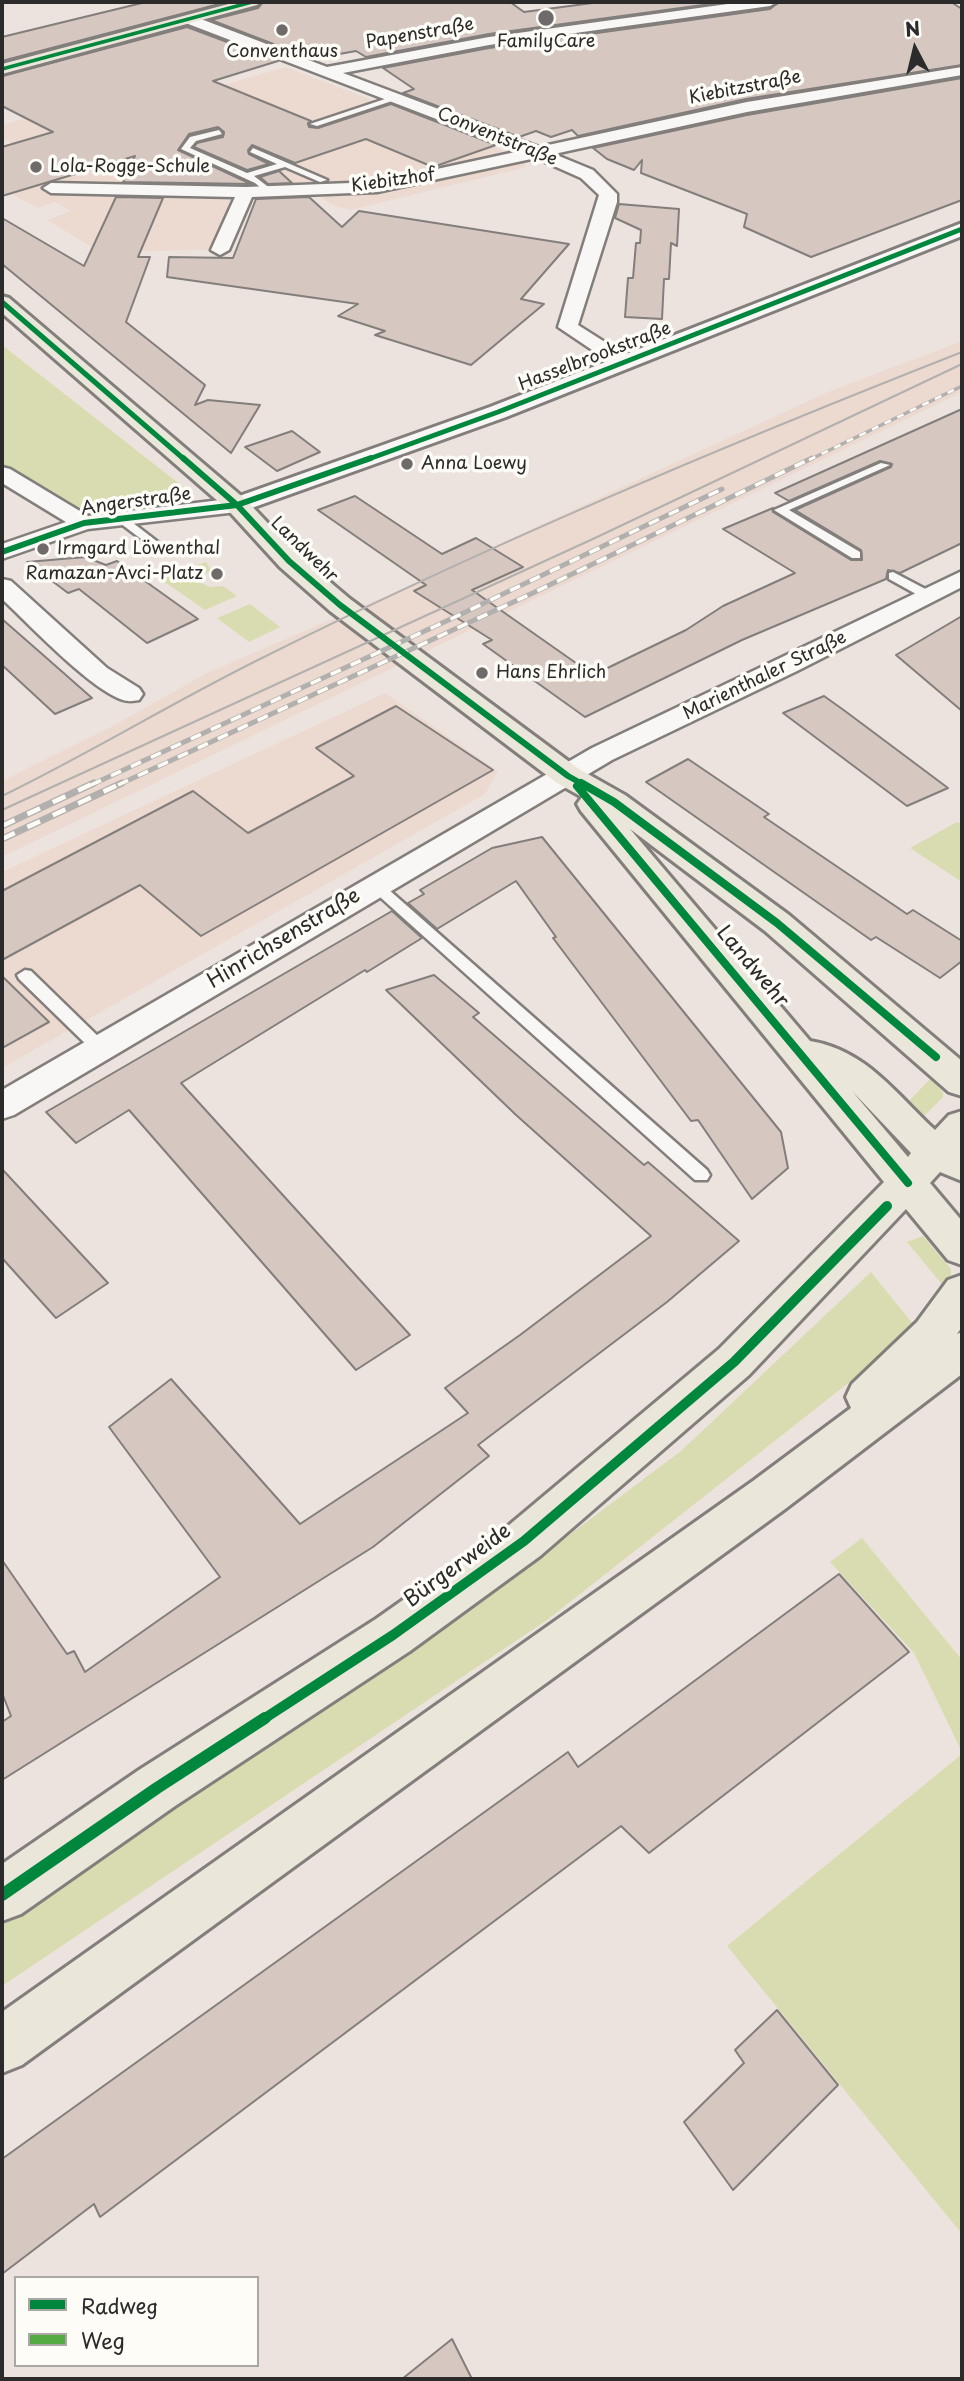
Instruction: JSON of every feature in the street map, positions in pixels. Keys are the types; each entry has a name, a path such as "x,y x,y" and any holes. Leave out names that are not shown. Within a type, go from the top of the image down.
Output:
{"main road":[{"path":"2,69 252,2"},
{"name":"Landwehr","path":"2,302 237,505 289,561 340,605 568,776 614,802 777,923 936,1056 962,1082"},
{"name":"Landwehr","path":"568,776 799,1050 906,1196 962,1249"},
{"path":"799,1050 834,1061 870,1086 915,1136 949,1159"},
{"path":"936,1056 962,1097"},
{"name":"Bürgerweide","path":"2,1895 157,1788 393,1635 524,1541 734,1362 906,1196 949,1159 962,1125"},
{"path":"906,1196 954,1203 962,1207"},
{"path":"769,1495 928,1337 956,1304 962,1292"},
{"path":"2,2045 769,1495 962,1350"}],"street":[{"name":"Papenstraße","path":"326,71 502,39 770,2"},
{"name":"Conventstraße","path":"188,19 537,152 587,174 608,194 599,232 568,324 571,330 623,362"},
{"name":"Kiebitzstraße","path":"537,152 747,107 962,71"},
{"name":"Kiebitzhof","path":"51,188 247,184 268,191 377,187 407,183 537,152"},
{"path":"220,250 247,184"},
{"name":"Hasselbrookstraße","path":"237,505 466,424 962,229"},
{"path":"2,474 84,523"},
{"name":"Angerstraße","path":"2,552 84,523 237,505"},
{"name":"Marienthaler Straße","path":"568,776 619,745 788,666 962,578"},
{"path":"2,586 98,673 130,694"},
{"name":"Hinrichsenstraße","path":"2,1106 375,885 568,776"}],"lane":[{"path":"314,124 397,98"},
{"path":"219,132 193,139 185,149 247,184 285,164"},
{"path":"253,150 323,180"},
{"path":"856,555 780,510 885,465"},
{"path":"120,518 157,546"},
{"path":"893,576 929,596"},
{"path":"375,885 701,1175"},
{"path":"24,975 100,1048"}],"shaded area":[{"path":"286,67 528,160 523,168 350,210 332,205 317,194 268,196 251,201 232,249 145,251 112,259 47,220 71,211 55,202 38,208 2,189 2,147 12,143 2,138 2,125 138,86 171,100"},
{"path":"962,341 962,392 2,857 2,781 113,726 207,673 393,593 828,392"},
{"path":"385,693 498,771 485,794 2,1068 2,872"}],"green space":[{"path":"2,345 191,493 175,502 76,511 2,464"},
{"path":"206,562 211,571 202,575 201,583 210,587 223,586 237,596 205,610 156,576 171,569 176,572"},
{"path":"250,604 280,627 249,642 217,618"},
{"path":"957,822 962,824 962,882 910,848"},
{"path":"930,1079 943,1092 943,1097 922,1118 907,1103"},
{"path":"923,1236 951,1269 950,1294 907,1242"},
{"path":"871,1272 917,1329 547,1620 2,1986 2,1923 452,1623 681,1451"},
{"path":"862,1538 962,1660 962,1752 914,1653 830,1562"},
{"path":"962,1754 962,2234 727,1946"}],"building":[{"path":"146,2 227,2 2,61 2,37"},
{"path":"263,2 510,2 524,12 600,2 725,2 489,34 366,57 356,51 328,56 315,51 302,55 211,20 258,8"},
{"path":"779,2 951,2 962,9 962,65 746,99 578,136 572,130 551,137 536,131 519,137 403,93 414,89 383,68 489,48 770,9"},
{"path":"187,27 278,61 213,81 311,121 308,123 309,127 318,128 391,104 496,145 433,167 366,139 295,163 252,145 248,150 249,154 269,164 247,170 194,147 197,143 223,137 224,132 218,127 189,134 178,150 251,184 123,182 135,156 2,196 2,147 53,132 2,106 2,76"},
{"path":"962,78 962,200 811,257 744,227 747,214 641,173 642,160 634,170 607,159 593,148 747,115"},
{"path":"279,171 292,183 268,184 260,177"},
{"path":"116,197 163,198 138,257 150,257 126,322 205,385 195,405 208,400 260,405 231,453 2,264 2,218 84,266"},
{"path":"309,197 342,227 359,211 569,244 521,299 544,304 471,365 375,335 385,331 338,316 358,304 167,277 169,257 233,258 256,199"},
{"path":"619,204 679,209 677,246 671,243 669,279 664,279 662,319 625,317 628,278 633,278 636,243 640,243 641,230 615,218"},
{"path":"962,409 962,543 900,573 888,570 886,579 742,640 585,717 483,644 492,640 414,591 426,585 318,510 355,496 442,554 476,538 523,567 472,590 593,675 686,630 723,606 795,573 723,529 773,508 773,512 851,560 862,560 861,550 795,510 891,467 892,464 880,461 789,501 775,493"},
{"path":"292,431 320,452 277,471 245,447"},
{"path":"85,557 106,565 117,561 198,619 147,643 79,589 68,593 27,562"},
{"path":"962,616 962,711 896,655"},
{"path":"2,619 92,698 55,714 2,665"},
{"path":"824,696 948,788 907,806 783,713"},
{"path":"396,706 493,770 201,936 140,885 2,960 2,891 193,791 248,833 354,776 316,748"},
{"path":"688,759 769,814 764,817 907,914 913,910 962,941 962,961 940,978 876,937 871,940 646,782"},
{"path":"542,837 781,1132 788,1168 752,1199 698,1120 691,1121 553,938 556,937 516,881 437,929 408,903 424,894 420,890 492,848"},
{"path":"392,911 422,938 181,1083 410,1335 356,1370 129,1110 76,1143 46,1112"},
{"path":"434,975 479,1013 473,1017 644,1165 648,1162 739,1241 667,1302 478,1445 489,1456 373,1547 2,1780 2,1722 11,1716 2,1693 2,1560 67,1654 74,1651 85,1672 220,1577 109,1427 171,1379 300,1524 468,1413 445,1388 651,1236 515,1114 386,990"},
{"path":"2,976 49,1022 2,1048"},
{"path":"2,1169 108,1283 56,1318 2,1258"},
{"path":"839,1574 909,1652 649,1853 621,1826 100,2217 94,2204 2,2274 2,2159 568,1752 578,1767"},
{"path":"777,2010 838,2085 733,2190 684,2122 744,2063 735,2050"},
{"path":"452,2339 472,2379 402,2379"}],"tram line":[{"path":"2,796 256,661 429,577 694,461 962,352"},
{"path":"2,810 595,538 962,364"}],"railway":[{"path":"809,460 962,386"},
{"path":"118,785 535,592 812,458"},
{"path":"91,785 453,618 722,489"},
{"path":"2,826 94,783"},
{"path":"2,839 122,783"}],"cycle path":[{"path":"2,69 252,2"},
{"path":"2,552 84,523 237,505 278,492 498,412 962,229"},
{"path":"2,302 237,505 289,561 340,605 568,776 614,802 777,923 936,1057"},
{"path":"577,786 908,1183"},
{"path":"2,1895 157,1788 393,1635 524,1541 734,1362 887,1206"}],"place":[{"name":"FamilyCare","path":"546,18"},
{"name":"Conventhaus","path":"282,30"},
{"name":"Lola-Rogge-Schule","path":"36,167"},
{"name":"Anna Loewy","path":"407,464"},
{"name":"Irmgard Löwenthal","path":"43,549"},
{"name":"Ramazan-Avci-Platz","path":"217,574"},
{"name":"Hans Ehrlich","path":"482,673"}]}
